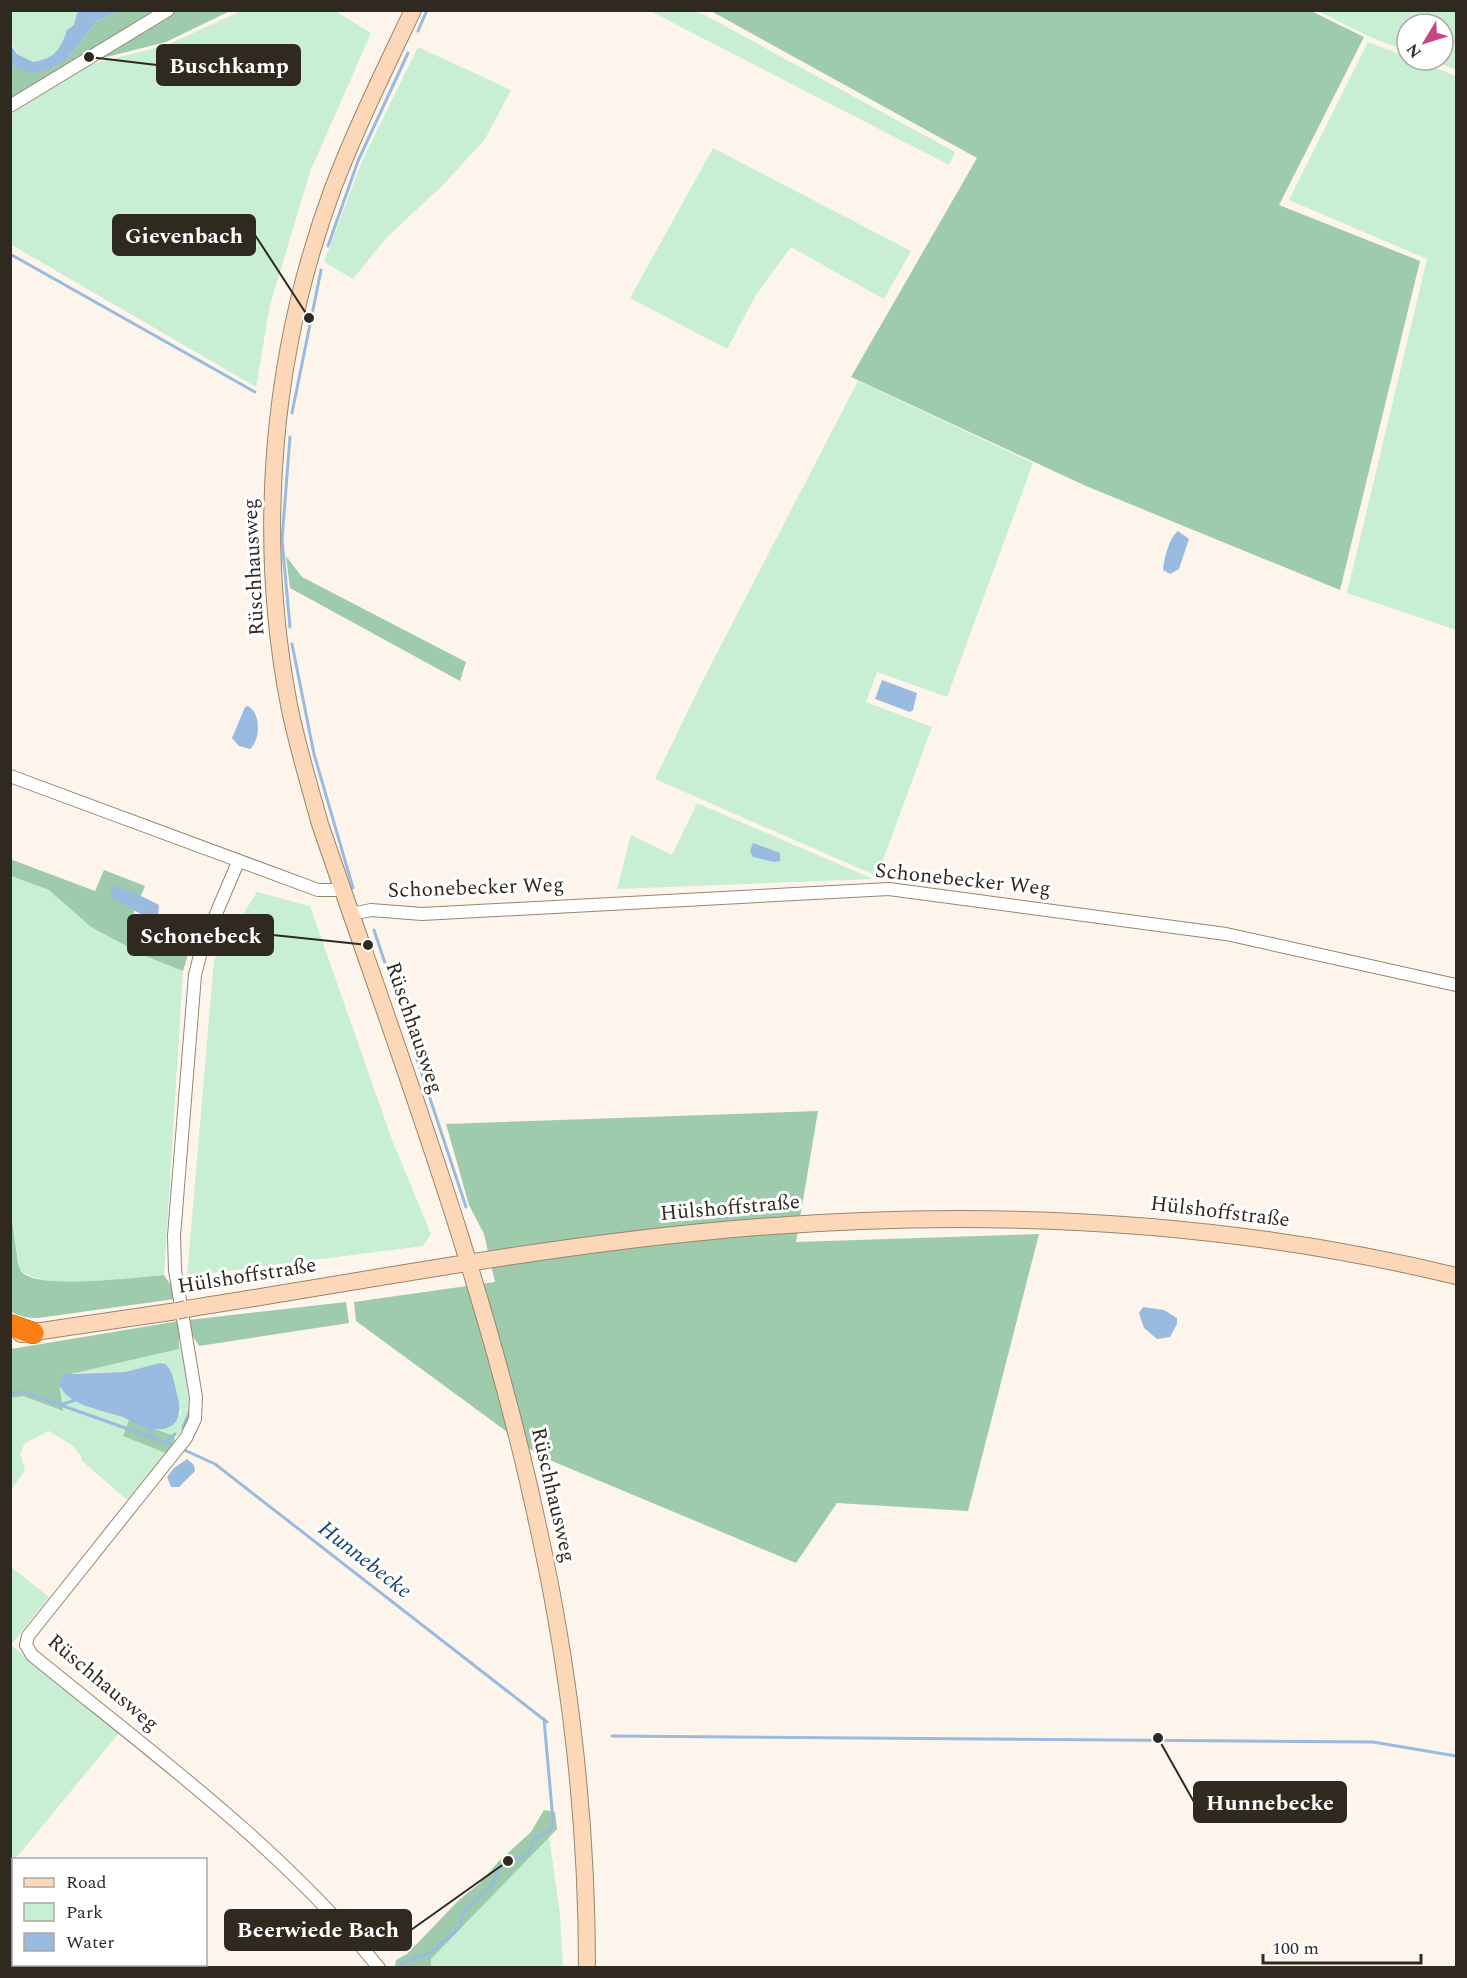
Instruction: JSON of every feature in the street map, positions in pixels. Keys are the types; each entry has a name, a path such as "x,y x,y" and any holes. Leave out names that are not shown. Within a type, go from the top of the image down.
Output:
{"highway":[{"path":"10,1325 33,1333"}],"main road":[{"name":"Rüschhausweg","path":"412,10 333,188 302,287 284,372 273,480 271,540 275,598 289,705 320,824 468,1262 529,1486 564,1662 581,1809 587,1899 587,1968"},
{"name":"Hülshoffstraße","path":"10,1336 468,1262 757,1227 851,1221 992,1218 1119,1223 1238,1236 1337,1251 1456,1276"}],"street":[{"path":"10,106 168,10"},
{"path":"10,776 237,862 318,890 343,890"},
{"name":"Rüschhausweg","path":"237,862 202,946 194,986 174,1236 175,1270 196,1397 195,1419 186,1438 35,1627 26,1640 27,1649 263,1845 343,1926 379,1968"},
{"name":"Schonebecker Weg","path":"351,914 371,910 422,914 889,889 1226,934 1456,985"}],"green space":[{"path":"10,11 82,11 77,13 74,26 67,30 56,52 40,61 33,62 19,54 12,42"},
{"path":"120,11 230,11 166,42 91,61 11,102 10,64 66,60 97,21"},
{"path":"241,11 335,11 371,33 310,172 270,305 256,387 10,244 11,114 92,64 167,45"},
{"path":"650,11 692,11 705,15 955,152 949,165"},
{"path":"711,11 1311,11 1364,37 1279,205 1420,261 1340,590 1086,486 851,377 977,158"},
{"path":"1318,11 1456,11 1456,70 1455,12 1395,12 1395,46 1368,36"},
{"path":"1368,42 1395,52 1395,72 1446,72 1456,76 1456,630 1347,593 1427,259 1289,200"},
{"path":"418,47 511,90 485,139 443,185 387,237 353,279 324,262 362,161"},
{"path":"713,148 911,251 884,299 791,247 756,295 727,349 630,298"},
{"path":"858,381 1033,463 947,697 877,672 866,702 932,727 877,876 655,779 703,680"},
{"path":"286,556 302,577 466,662 460,681 290,588"},
{"path":"697,803 873,879 617,889 631,835 672,855"},
{"path":"10,859 95,891 104,870 145,886 133,915 174,932 172,936 191,945 183,971 145,956 91,927 49,890 11,876"},
{"path":"10,876 49,890 91,927 145,956 183,971 164,1275 111,1281 68,1282 33,1277 20,1270 10,1207"},
{"path":"257,892 310,906 392,1140 431,1234 423,1246 187,1276 214,960"},
{"path":"818,1111 796,1242 1039,1234 968,1511 837,1503 796,1563 540,1456 356,1321 354,1302 495,1282 484,1234 469,1205 446,1124"},
{"path":"10,1207 19,1265 21,1271 30,1277 66,1282 164,1275 174,1290 175,1299 38,1318 24,1317 10,1311"},
{"path":"346,1302 349,1323 199,1346 190,1332 188,1320"},
{"path":"179,1321 179,1349 62,1376 60,1387 63,1411 23,1396 11,1398 11,1349"},
{"path":"181,1333 193,1386 194,1407 189,1423 175,1438 157,1430 168,1427 181,1413 174,1378 168,1365 160,1363 125,1372 75,1373 179,1349"},
{"path":"61,1390 83,1404 129,1420 124,1436 166,1453 127,1500 81,1460 82,1457 73,1446 49,1431 25,1443 20,1453 25,1470 11,1490 11,1398 23,1396 62,1411"},
{"path":"129,1420 174,1436 175,1440 166,1453 123,1436"},
{"path":"11,1567 49,1597 11,1645"},
{"path":"10,1645 119,1733 16,1858 12,1858 11,1864"},
{"path":"544,1810 555,1812 557,1829 431,1959 431,1967 395,1967 396,1960 407,1954 459,1900 480,1883 499,1861 531,1832"},
{"path":"549,1836 560,1914 563,1967 431,1967 431,1959"}],"water":[{"path":"82,10 120,11 97,21 66,60 47,70 31,73 12,65 11,45 17,54 33,62 51,56 59,48 67,30 74,25 77,13"},
{"path":"1178,531 1189,539 1179,569 1170,574 1163,570 1164,560 1170,543"},
{"path":"882,680 917,693 913,710 910,712 875,699"},
{"path":"248,706 255,714 258,726 254,745 250,749 239,746 232,738 245,707"},
{"path":"753,843 780,853 780,861 774,862 753,857 750,851"},
{"path":"114,886 159,905 158,915 151,920 111,897 111,887"},
{"path":"1143,1307 1164,1310 1177,1318 1177,1324 1170,1337 1157,1339 1144,1328 1139,1313"},
{"path":"160,1363 166,1364 171,1371 179,1406 179,1413 174,1424 163,1429 144,1427 76,1402 68,1397 59,1383 62,1376 67,1374 125,1372"},
{"path":"187,1459 194,1465 195,1471 179,1487 171,1487 167,1477 174,1468"}],"waterway":[{"path":"418,31 427,10"},
{"path":"328,246 358,161 408,53"},
{"path":"10,254 255,392"},
{"path":"292,413 321,270"},
{"path":"290,437 282,540 290,627"},
{"path":"292,644 314,754 353,888"},
{"path":"374,930 466,1207"},
{"name":"Hunnebecke","path":"10,1393 24,1392 176,1446"},
{"name":"Hunnebecke","path":"63,1404 79,1399"},
{"path":"183,1427 190,1411"},
{"name":"Hunnebecke","path":"148,1427 154,1439"},
{"path":"165,1443 175,1434"},
{"name":"Hunnebecke","path":"182,1449 215,1464 547,1722"},
{"path":"396,1968 406,1961 428,1954 454,1933 460,1926 464,1910 490,1888 501,1867 508,1861 529,1854 534,1838 551,1830 553,1821 544,1719"},
{"name":"Hunnebecke","path":"612,1736 1373,1742 1456,1756"}],"place":[{"name":"Buschkamp","path":"89,57"},
{"name":"Gievenbach","path":"309,318"},
{"name":"Schonebeck","path":"368,945"},
{"name":"Hunnebecke","path":"1158,1738"},
{"name":"Beerwiede Bach","path":"508,1861"}]}
